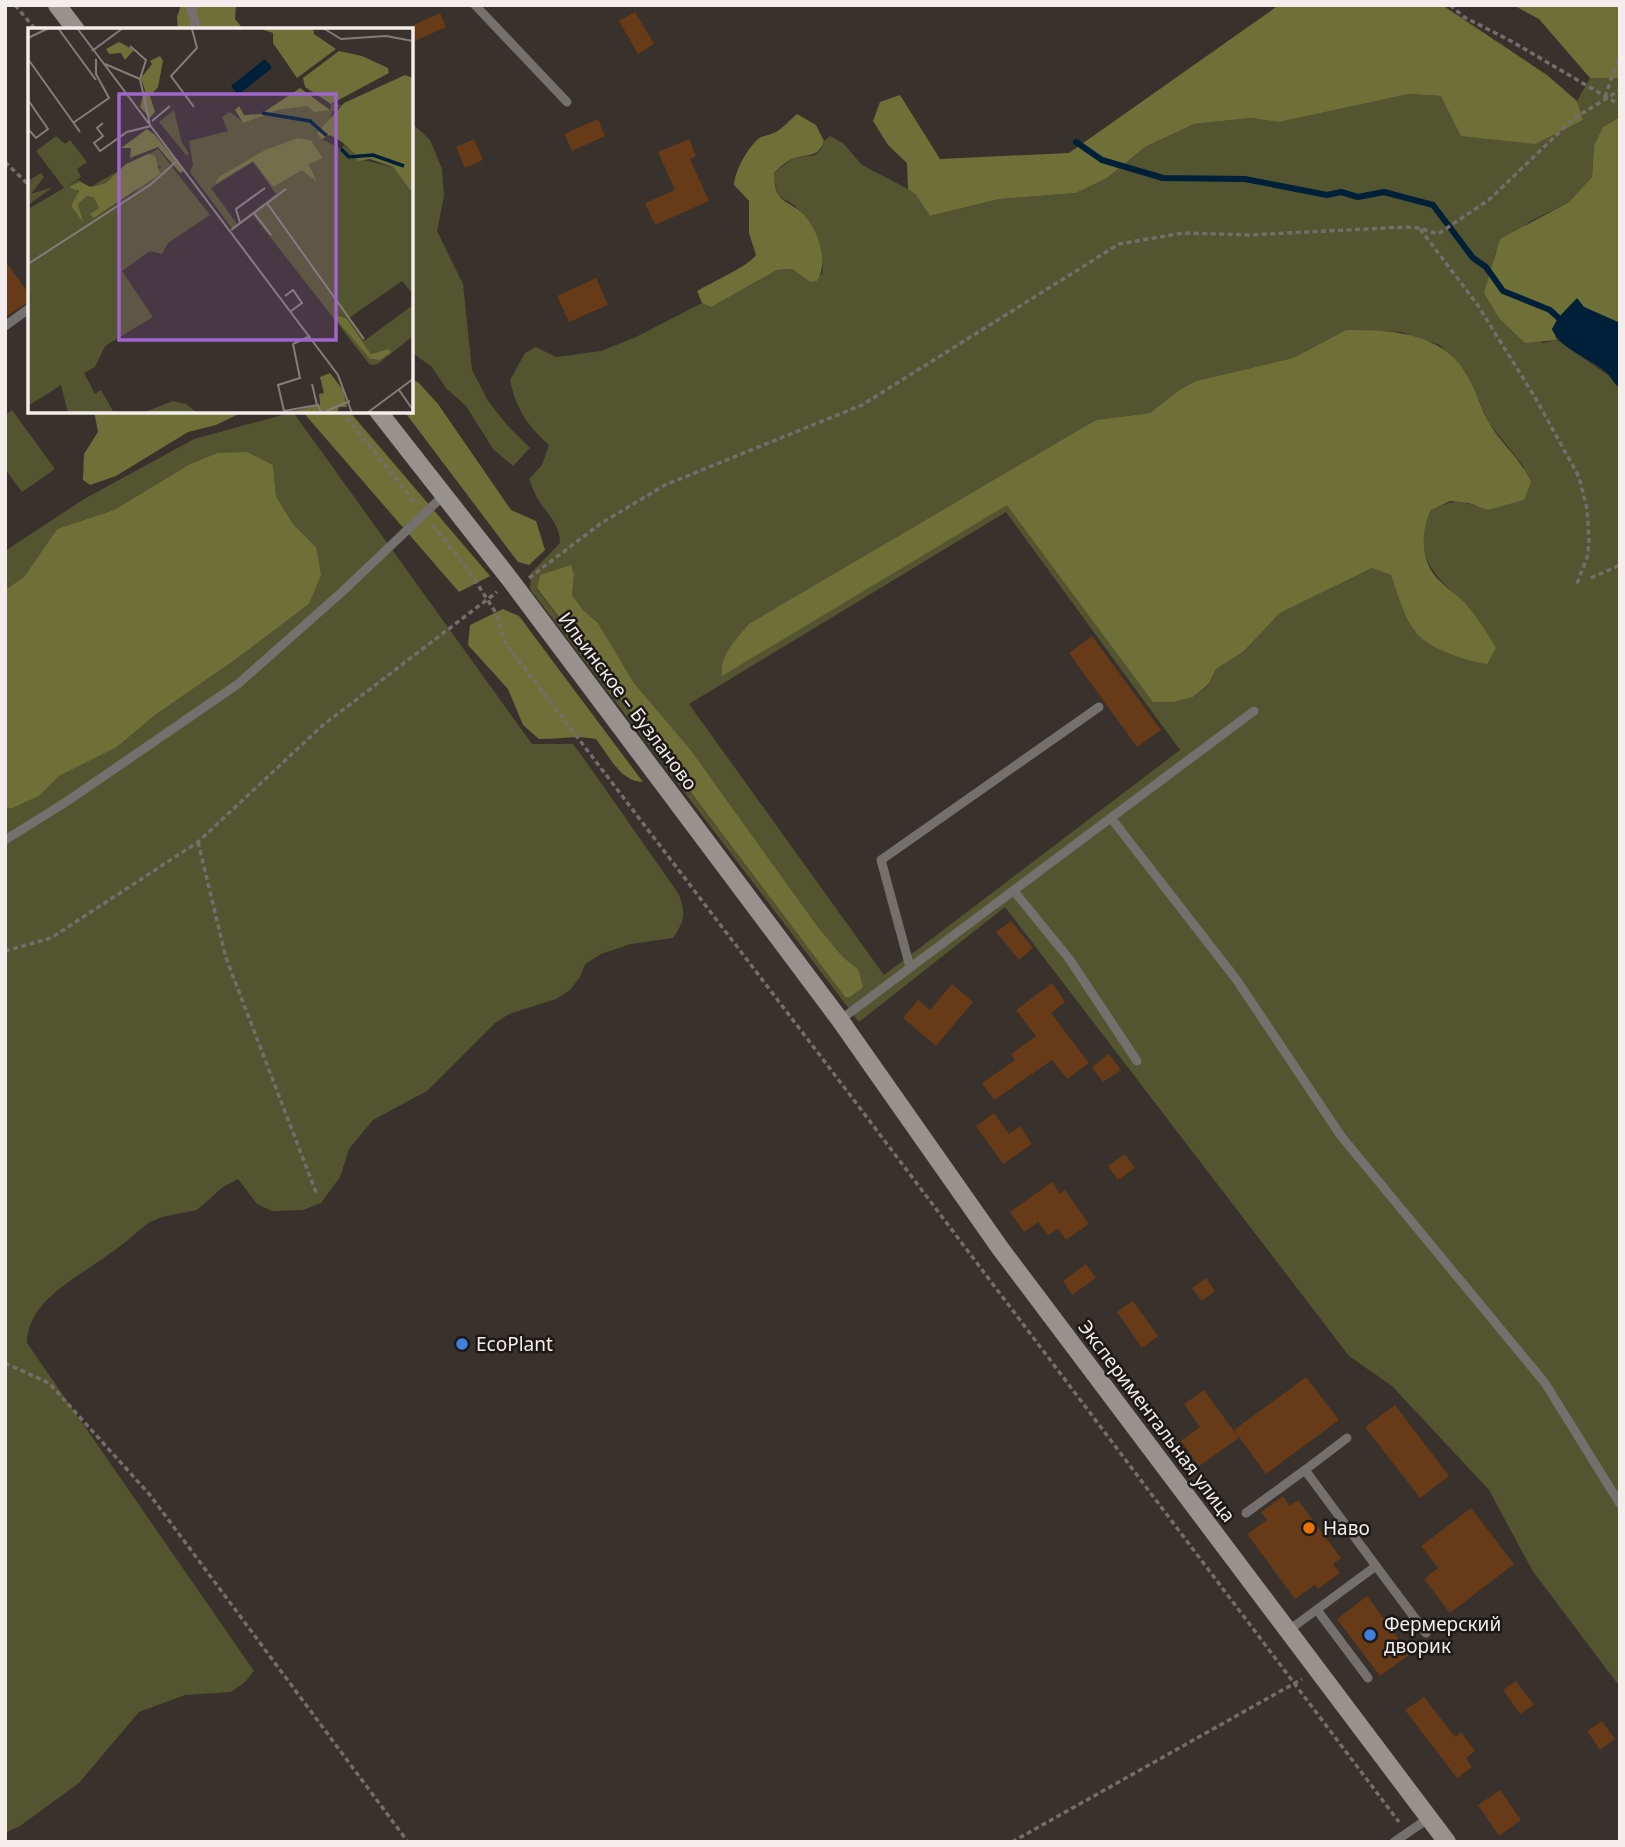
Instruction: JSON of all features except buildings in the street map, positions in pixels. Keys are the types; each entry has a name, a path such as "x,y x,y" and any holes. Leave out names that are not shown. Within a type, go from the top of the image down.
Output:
{"street":[{"path":"57,5 74,28"},
{"name":"Ильинское – Бузланово","path":"380,413 514,584 840,1020"},
{"name":"Экспериментальная улица","path":"840,1020 1000,1248 1447,1842"}],"lane":[{"path":"190,5 196,28"},
{"path":"475,5 567,102"},
{"path":"5,326 28,309"},
{"path":"5,840 66,802 237,684 342,591 444,495"},
{"path":"910,967 881,860 1098,707"},
{"path":"840,1020 1254,711"},
{"path":"1111,818 1236,979 1341,1136 1545,1384 1620,1504"},
{"path":"1014,891 1070,960 1137,1061"},
{"path":"1246,1513 1347,1438"},
{"path":"1304,1469 1426,1633"},
{"path":"1289,1630 1376,1566"},
{"path":"1317,1609 1367,1678"},
{"path":"1394,1842 1429,1818"}],"path":[{"path":"15,5 34,28"},
{"path":"1450,5 1464,17 1511,41 1620,105"},
{"path":"1605,97 1620,54"},
{"path":"5,951 51,939 198,842 323,725 486,598 514,584 600,524 665,485 862,405 1119,244 1183,233 1250,235 1419,228 1438,234 1490,199 1573,119 1620,90"},
{"path":"6,165 28,184"},
{"path":"1419,228 1477,304 1536,399 1579,477 1587,509 1589,542 1587,558 1576,586"},
{"path":"344,413 470,571 496,613 504,642 1408,1833"},
{"path":"1591,578 1620,565"},
{"path":"198,842 226,958 317,1195"},
{"path":"5,1363 49,1383 150,1495 408,1842"},
{"path":"1012,1842 1294,1685 1318,1668"}],"green space":[{"path":"181,5 236,5 235,19 242,28 178,28 177,17"},
{"path":"1279,5 1442,5 1547,75 1577,101 1583,120 1535,144 1461,136 1441,96 1409,94 1279,122 1250,118 1194,124 1145,147 1107,178 1076,193 1000,199 930,216 916,195 908,189 907,163 888,145 873,121 880,102 900,95 940,159 1069,153"},
{"path":"1513,5 1620,5 1620,78 1590,78 1539,19"},
{"path":"1590,78 1620,78 1620,117 1603,127 1594,145 1592,177 1569,202 1529,222 1496,251 1492,266 1542,343 1557,340 1608,375 1620,388 1620,1687 1532,1570 1489,1490 1392,1386 1349,1356 1005,907 859,1022 530,589 531,573 560,543 560,537 529,479 542,465 549,445 524,416 510,380 525,353 536,347 556,357 601,351 636,337 702,303 712,306 777,270 792,269 810,282 822,274 822,257 814,233 800,211 779,195 774,173 793,158 815,155 830,136 843,143 862,165 916,195 931,216 1000,199 1076,193 1107,178 1145,147 1194,124 1250,118 1279,122 1409,94 1441,96 1583,120 1577,101","holes":["1346,330 1401,332 1440,345 1466,372 1489,423 1524,467 1487,510 1458,502 1431,510 1425,526 1424,552 1435,573 1464,603 1429,642 1414,631 1391,575 1372,568 1280,613 1243,652 1216,669 1209,685 1193,697 1174,702 1153,701 1008,504 723,675 1096,420 1150,413 1179,390 1196,381 1293,358","1006,512 1180,750 884,975 689,704","540,575 574,575 572,595 583,610 598,623 634,683 690,749 818,927 843,957 858,969 845,997 537,589"]},
{"path":"797,114 816,125 824,141 819,151 792,159 780,167 774,173 775,184 780,197 806,217 816,234 822,254 821,273 817,281 810,282 792,269 777,270 711,307 702,303 697,291 738,269 756,255 749,233 749,201 734,185 736,174 748,150 758,139 776,132"},
{"path":"1620,117 1620,323 1584,307 1552,329 1557,340 1525,343 1499,318 1484,293 1500,239 1569,202 1592,177 1594,145 1603,127"},
{"path":"413,126 430,140 442,169 444,196 437,231 463,284 472,370 488,401 530,448 513,466 493,449 466,406 446,388 432,367 413,353"},
{"path":"1346,330 1412,336 1428,341 1455,359 1466,373 1488,421 1531,482 1524,500 1487,510 1469,503 1450,501 1431,510 1425,527 1425,553 1431,570 1439,581 1469,608 1496,648 1487,664 1447,653 1420,637 1407,618 1391,575 1372,568 1280,613 1243,652 1216,669 1209,684 1193,697 1174,702 1153,702 1007,505 722,676 726,654 749,624 1096,420 1150,413 1179,390 1196,381 1293,358"},
{"path":"413,379 438,404 511,510 536,521 545,550 529,565 518,562 406,413 413,413"},
{"path":"12,410 55,469 22,492 5,469 5,415"},
{"path":"94,413 241,413 216,425 188,432 116,476 90,485 83,480 84,454 98,432"},
{"path":"294,413 532,744 573,744 678,893 683,911 682,921 673,938 631,944 601,954 585,964 580,977 570,990 556,999 509,1014 495,1023 427,1091 373,1120 349,1149 340,1177 321,1203 303,1210 272,1211 257,1204 238,1179 223,1187 197,1210 162,1217 148,1223 57,1291 36,1314 29,1328 27,1343 254,1671 244,1683 231,1692 185,1695 139,1712 79,1783 20,1826 5,1833 5,808 13,808 39,796 59,776 117,747 155,715 309,604 316,547 293,524 276,496 273,465 217,453 190,464 114,510 57,529 24,577 5,590 5,551 84,499 194,439"},
{"path":"304,413 351,413 490,576 459,592"},
{"path":"247,452 273,465 276,496 293,524 316,547 321,575 309,604 155,715 117,747 59,776 39,796 13,808 5,808 5,590 24,577 57,529 114,510 190,464 217,453"},
{"path":"571,565 574,575 572,595 583,610 598,623 634,683 690,749 818,927 843,957 858,969 863,987 850,997 845,997 537,588 540,575"},
{"path":"503,609 519,616 643,782 628,778 622,773 596,739 539,739 523,725 508,689 468,645 470,625"}],"water":[{"path":"1577,298 1584,307 1620,323 1620,388 1602,369 1563,344 1552,329 1558,318"}],"waterway":[{"path":"1076,142 1102,160 1163,178 1245,179 1327,195 1341,192 1358,197 1384,192 1433,205 1473,258 1486,267 1503,291 1550,310 1564,323"}],"place":[{"name":"EcoPlant","path":"462,1344"},
{"name":"Наво","path":"1309,1528"},
{"name":"Фермерский дворик","path":"1370,1635"}]}
